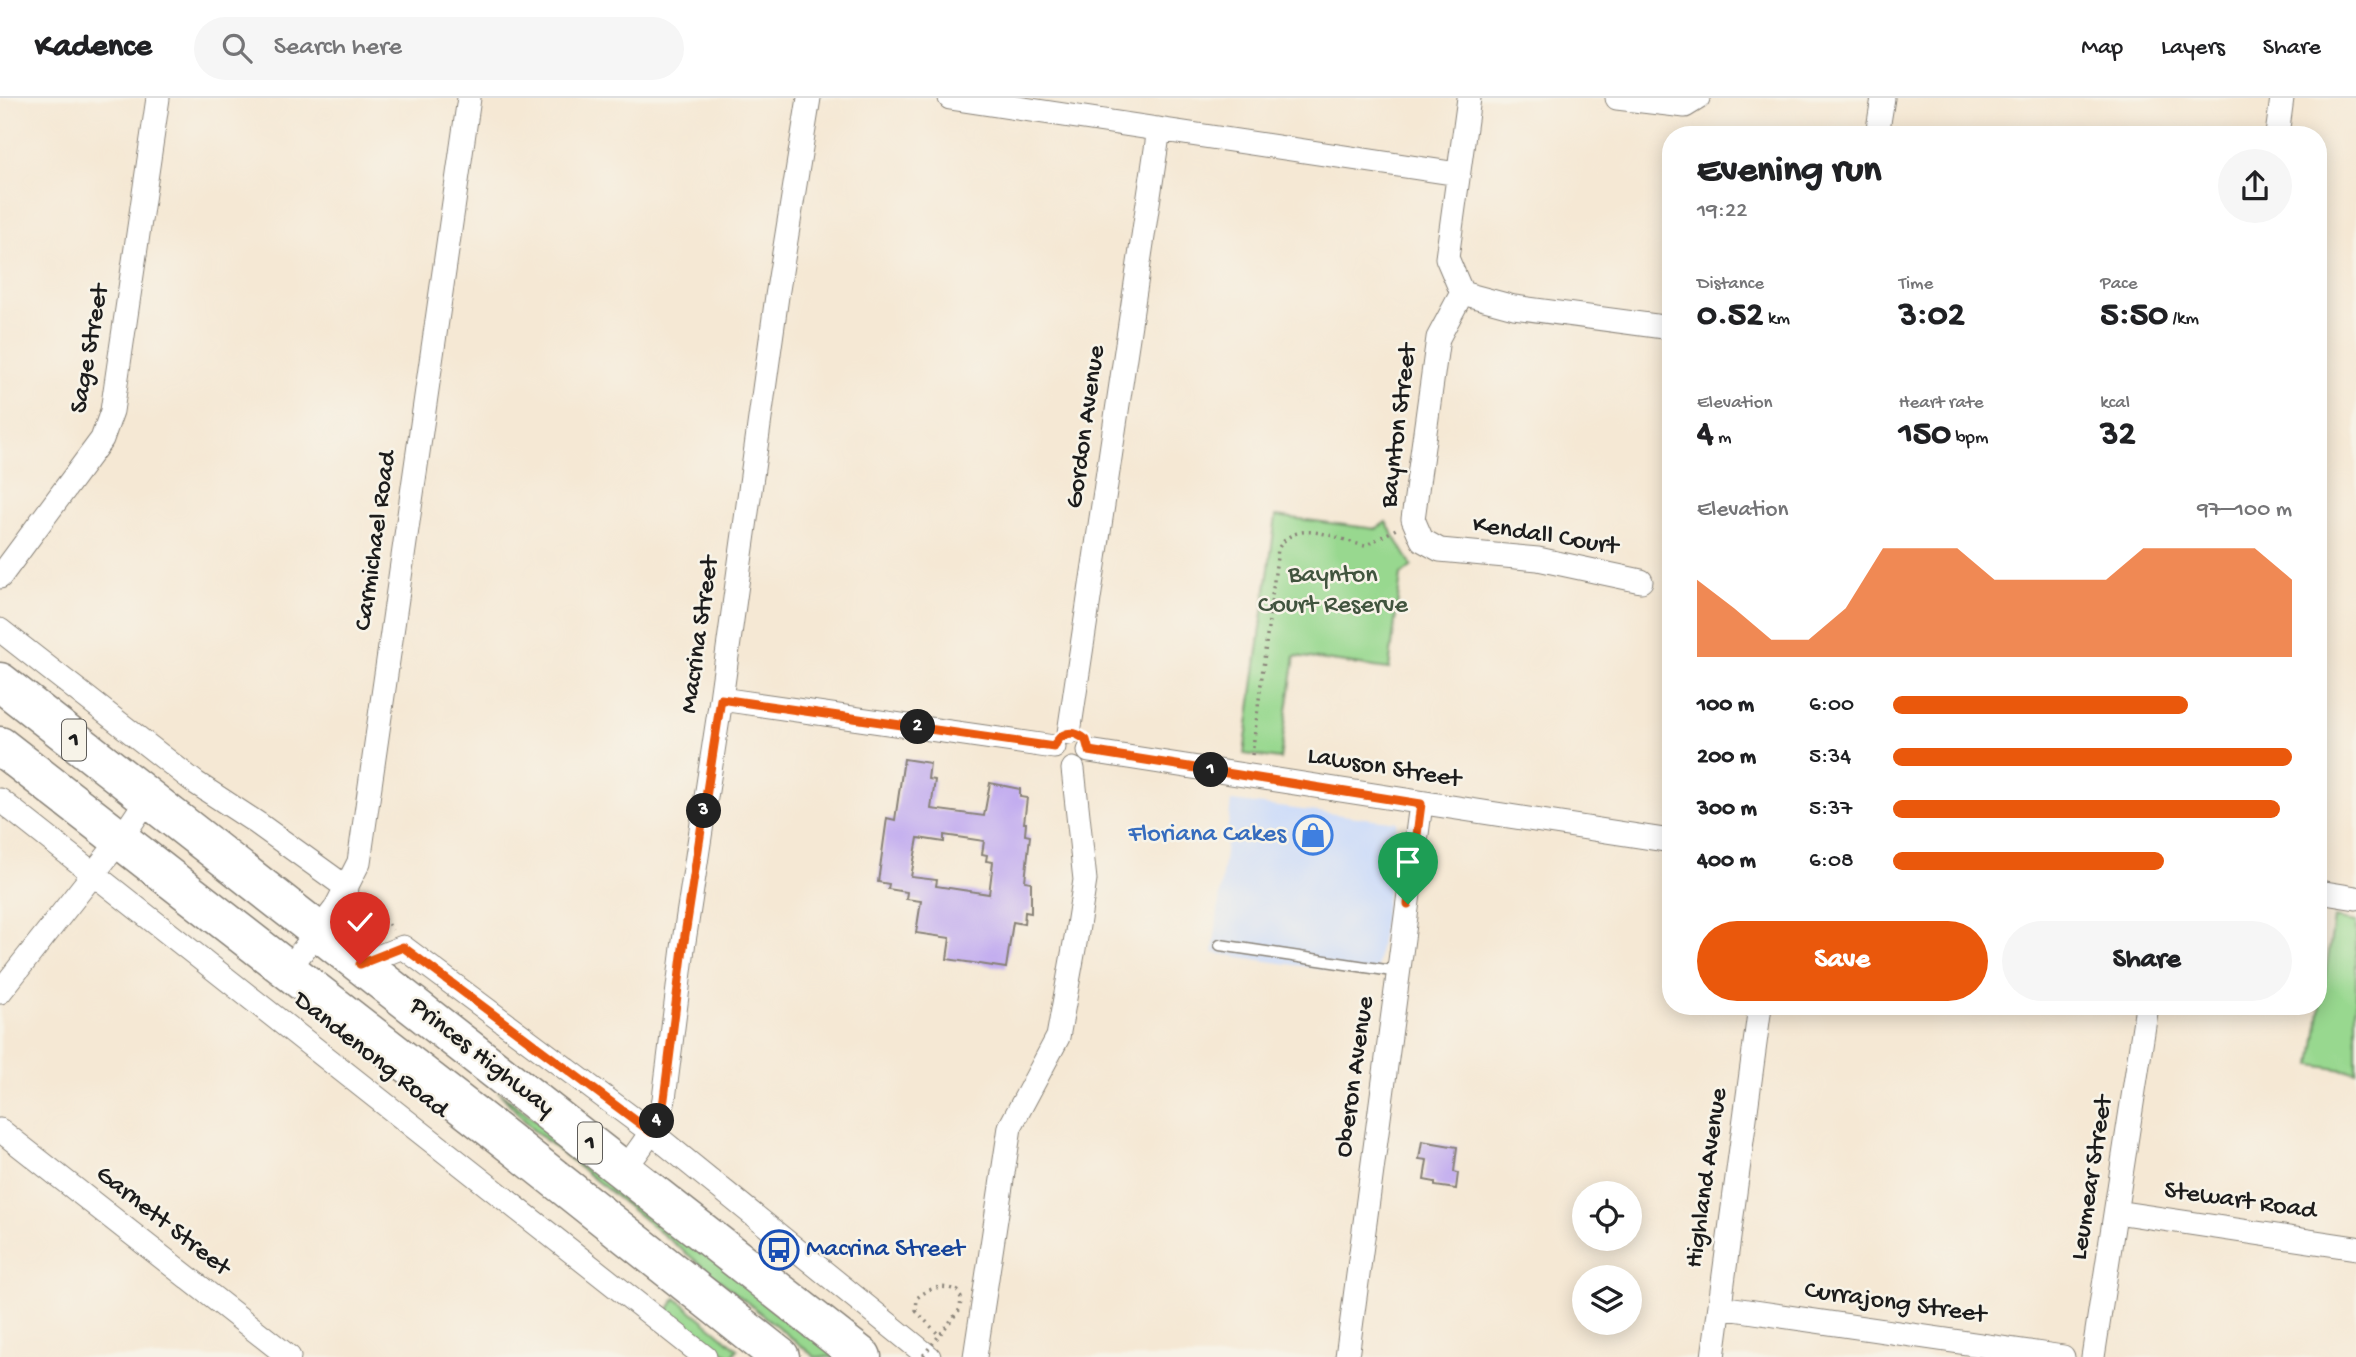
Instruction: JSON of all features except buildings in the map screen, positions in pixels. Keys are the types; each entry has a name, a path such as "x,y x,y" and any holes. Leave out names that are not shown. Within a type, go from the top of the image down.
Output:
{"highway":[{"name":"Princes Highway","path":"0,682 862,1357"},
{"name":"Princes Highway","path":"0,746 501,1136 779,1357"}],"street":[{"name":"Sage Street","path":"0,577 102,439 112,411 158,98"},
{"name":"Carmichael Road","path":"286,971 335,909 361,853 469,98"},
{"name":"Macrina Street","path":"624,1170 651,1132 662,1110 664,1099 776,296 808,98"},
{"path":"950,98 1458,174"},
{"path":"1469,98 1447,258 1462,293 1514,307 1662,327"},
{"path":"1616,98 1685,106 1698,98"},
{"path":"1878,126 1883,98"},
{"path":"2278,126 2282,98"},
{"name":"Gordon Avenue","path":"1061,740 1159,129"},
{"name":"Baynton Street","path":"1440,550 1422,540 1413,519 1438,338 1462,293"},
{"name":"Kendall Court","path":"1440,550 1538,559 1641,581"},
{"path":"0,630 196,783 347,888"},
{"path":"721,699 1061,740 1075,733 1086,740 1089,751 1086,761 1073,769 1058,762 1054,755 1061,740"},
{"name":"Lawson Street","path":"1089,751 1662,840"},
{"path":"975,1357 1010,1127 1058,1037 1077,932 1085,880 1073,769"},
{"path":"0,992 120,840 148,798"},
{"name":"Dandenong Road","path":"0,800 705,1357"},
{"name":"Oberon Avenue","path":"1348,1357 1421,804"},
{"path":"2327,893 2356,898"},
{"path":"360,964 403,947 937,1349"},
{"name":"Highland Avenue","path":"1713,1357 1759,1015"},
{"name":"Leumear Street","path":"2094,1357 2146,1015"},
{"name":"Garnett Street","path":"0,1130 289,1357"},
{"name":"Stewart Road","path":"2116,1212 2356,1248"},
{"name":"Currajong Street","path":"1720,1307 2063,1357"}],"lane":[{"path":"1220,945 1399,972"}],"path":[{"path":"1252,759 1278,549 1284,539 1310,531 1365,546 1413,519"},
{"path":"347,888 388,923 403,947"},
{"path":"922,1357 960,1309 961,1298 958,1291 947,1287 937,1287 917,1298 916,1311 937,1349"}],"shaded area":[{"path":"1231,801 1397,822 1376,977 1213,953"}],"green space":[{"name":"Baynton Court Reserve","path":"1276,516 1376,529 1386,522 1412,566 1401,575 1389,669 1295,656 1280,759 1244,754"},
{"path":"2334,918 2356,922 2356,1072 2312,1065 2319,1015 2327,1015 2327,965"},
{"path":"498,1091 839,1357 815,1357 532,1129"},
{"path":"676,1298 738,1349 731,1357 667,1312"}],"place":[{"name":"Floriana Cakes","path":"1313,835"},
{"name":"Macrina Street","path":"779,1250"}],"route":[{"path":"360,964 403,947 651,1132 662,1110 664,1099 683,948 721,699 1054,747 1059,737 1075,733 1086,740 1089,751 1421,804 1408,904"}]}
